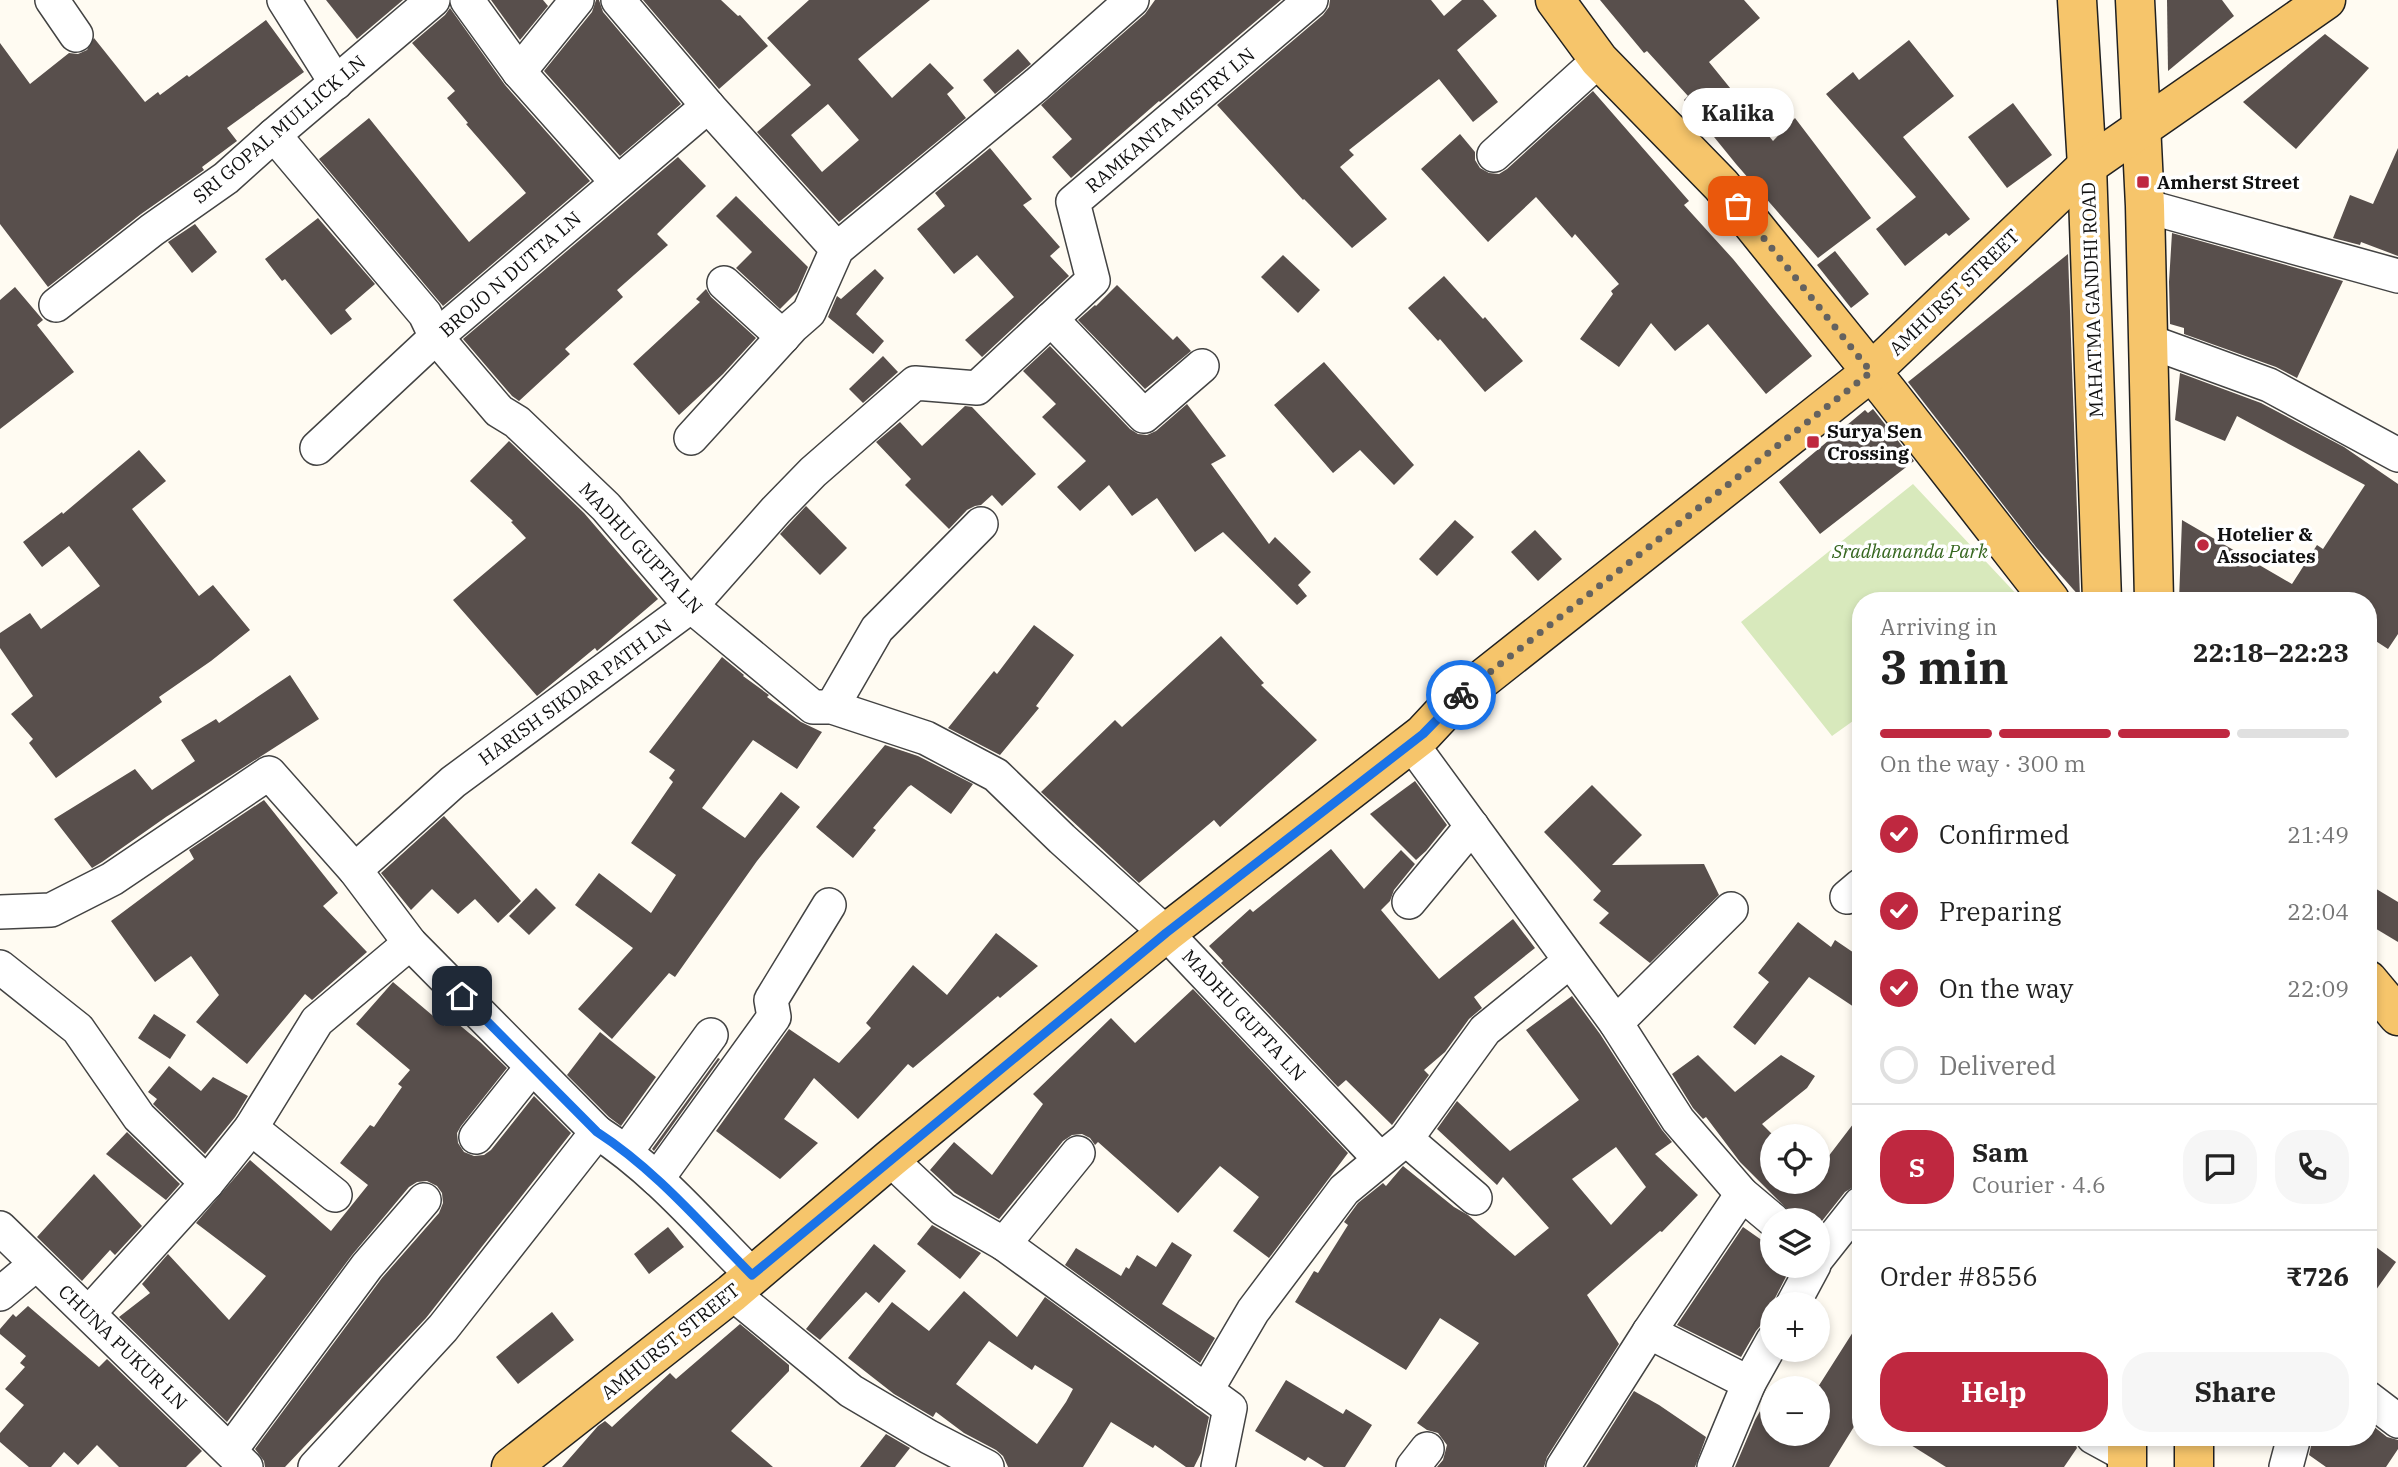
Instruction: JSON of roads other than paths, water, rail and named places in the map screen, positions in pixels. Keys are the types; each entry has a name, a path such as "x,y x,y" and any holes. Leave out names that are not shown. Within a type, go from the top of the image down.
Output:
{"main road":[{"path":"1555,0 1599,60 1721,185 2044,592"},
{"name":"MAHATMA GANDHI ROAD","path":"2077,0 2087,166 2102,592"},
{"path":"2136,0 2145,206 2154,592"},
{"name":"AMHURST STREET","path":"531,1462 890,1160 1166,933 1423,734 1451,704 1871,372 2087,166 2326,0"},
{"path":"2377,991 2398,1016"},
{"path":"2194,1446 2194,1467"}],"street":[{"path":"52,0 76,35"},
{"path":"284,0 336,83"},
{"name":"SRI GOPAL MULLICK LN","path":"56,305 152,230 226,178 433,0"},
{"path":"467,0 519,72 617,182"},
{"path":"519,72 576,0"},
{"path":"618,0 708,106 837,250"},
{"path":"691,438 783,337 810,312 837,250 1037,84 1132,0"},
{"name":"RAMKANTA MISTRY LN","path":"813,472 915,383 977,388 1093,280 1073,202 1311,0"},
{"path":"1493,155 1599,60"},
{"name":"BROJO N DUTTA LN","path":"317,448 436,337 708,106"},
{"name":"MADHU GUPTA LN","path":"274,135 425,314 436,337 499,411 517,422 606,507 691,606 813,707 832,707 926,738 996,775 1166,933 1380,1159"},
{"path":"2145,206 2398,276"},
{"path":"724,283 783,337"},
{"path":"1051,318 1144,416 1202,366"},
{"path":"2148,341 2269,385 2398,455"},
{"name":"HARISH SIKDAR PATH LN","path":"355,870 453,782 691,606 813,472"},
{"path":"832,707 877,629 981,524"},
{"path":"1411,743 1616,1023 1678,1119 1742,1194 1760,1209"},
{"path":"0,912 51,910 112,878 269,773 355,870 410,943 597,1132 626,1152 657,1179 742,1284 851,1391 929,1437 987,1467"},
{"path":"1409,902 1472,826"},
{"path":"657,1179 774,1017 771,1000 829,905"},
{"path":"1616,1023 1731,909"},
{"path":"89,1313 207,1183 251,1128 317,1021 410,943"},
{"path":"1206,1391 1253,1311 1344,1190 1406,1139 1485,1030 1570,961"},
{"path":"0,967 78,1029 139,1117 207,1183"},
{"path":"626,1152 711,1035"},
{"path":"476,1138 532,1067"},
{"path":"251,1128 335,1195"},
{"path":"315,1467 443,1328 597,1132"},
{"path":"1406,1139 1475,1198"},
{"path":"1004,1244 1078,1153"},
{"path":"890,1160 943,1209 1004,1244 1230,1408 1218,1467"},
{"path":"1563,1467 1649,1332 1742,1194"},
{"path":"238,1459 367,1266 424,1199"},
{"path":"1830,1242 1852,1214"},
{"name":"CHUNA PUKUR LN","path":"0,1228 238,1459"},
{"path":"0,1294 36,1264"},
{"path":"1649,1332 1749,1383"},
{"path":"1714,1467 1749,1383 1761,1362"},
{"path":"2377,1405 2398,1421"},
{"path":"2286,1467 2292,1446"}],"place":[{"name":"Amherst Street","path":"2143,182"},
{"name":"Kalika","path":"1738,206"},
{"name":"Surya Sen Crossing","path":"1813,442"},
{"name":"Hotelier & Associates","path":"2203,545"}],"park label":[{"name":"Sradhananda Park","path":"1910,551"}]}
